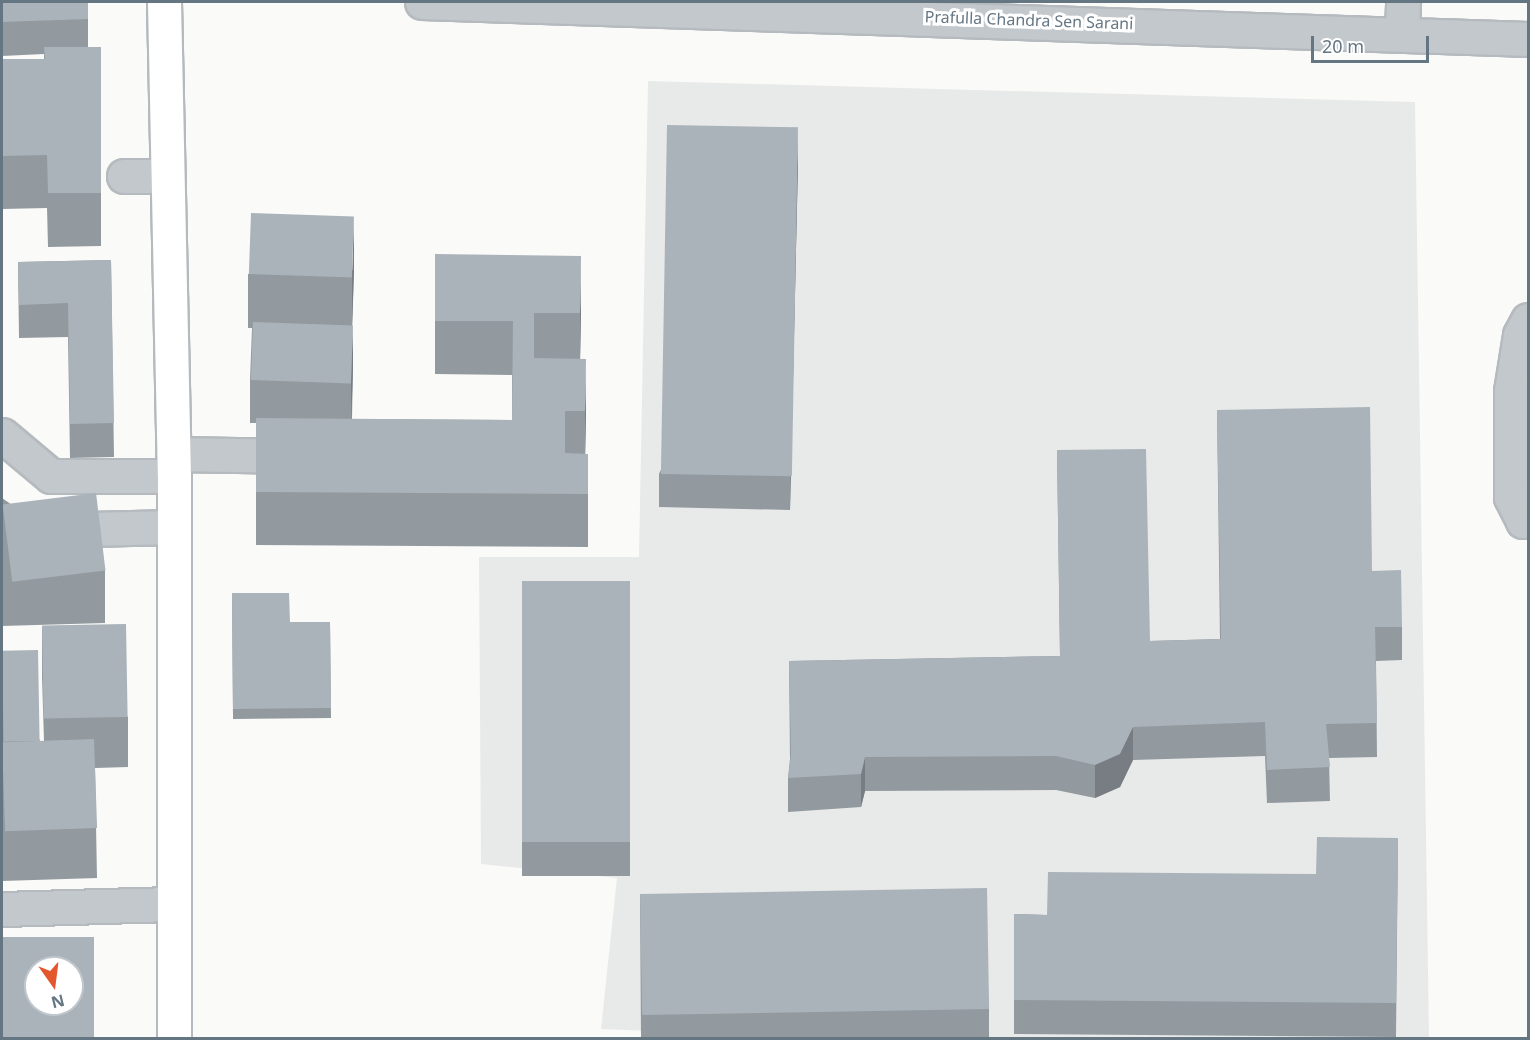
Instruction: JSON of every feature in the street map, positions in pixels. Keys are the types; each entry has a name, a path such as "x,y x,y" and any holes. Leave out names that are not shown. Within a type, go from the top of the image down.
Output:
{"main road":[{"path":"164,2 174,527 174,1038"}],"street":[{"name":"Prafulla Chandra Sen Sarani","path":"422,2 1403,17 1528,39"},
{"path":"124,176 167,176"},
{"path":"1528,320 1520,335 1511,392 1511,497 1523,521 1528,521"},
{"path":"2,435 51,476 173,465 327,457"},
{"path":"2,531 174,527"},
{"path":"2,909 174,904"}],"shaded area":[{"path":"648,81 1415,102 1429,1038 815,1038 601,1029 617,878 481,864 479,557 639,557"}],"building":[{"path":"2,2 88,2 88,19 2,22"},
{"path":"44,47 101,47 101,193 48,193 47,155 2,156 2,59 45,59"},
{"path":"667,125 798,127 792,476 661,474"},
{"path":"251,213 354,217 352,278 249,274"},
{"path":"435,254 581,256 580,313 534,313 534,358 586,359 585,411 565,411 565,453 588,454 588,494 256,492 256,418 512,420 513,321 435,321"},
{"path":"111,260 114,423 70,424 68,303 19,305 18,262"},
{"path":"253,322 353,325 351,383 251,380"},
{"path":"1370,407 1372,571 1401,570 1402,627 1375,627 1377,723 1326,724 1330,767 1267,770 1265,722 1133,727 1120,754 1095,765 1056,756 865,757 861,774 788,778 791,755 789,661 1060,656 1057,450 1146,449 1150,641 1221,639 1217,410"},
{"path":"96,493 106,570 12,582 3,504"},
{"path":"522,581 630,581 630,842 522,842"},
{"path":"232,593 289,593 290,622 330,622 331,708 233,709"},
{"path":"126,624 128,717 44,718 42,625"},
{"path":"38,650 40,741 4,742 2,651"},
{"path":"94,739 97,828 5,831 2,742"},
{"path":"1317,837 1398,838 1396,1003 1014,1000 1014,914 1047,915 1048,872 1316,874"},
{"path":"987,888 989,1009 642,1015 640,894"},
{"path":"2,937 94,937 94,1038 2,1038"}]}
